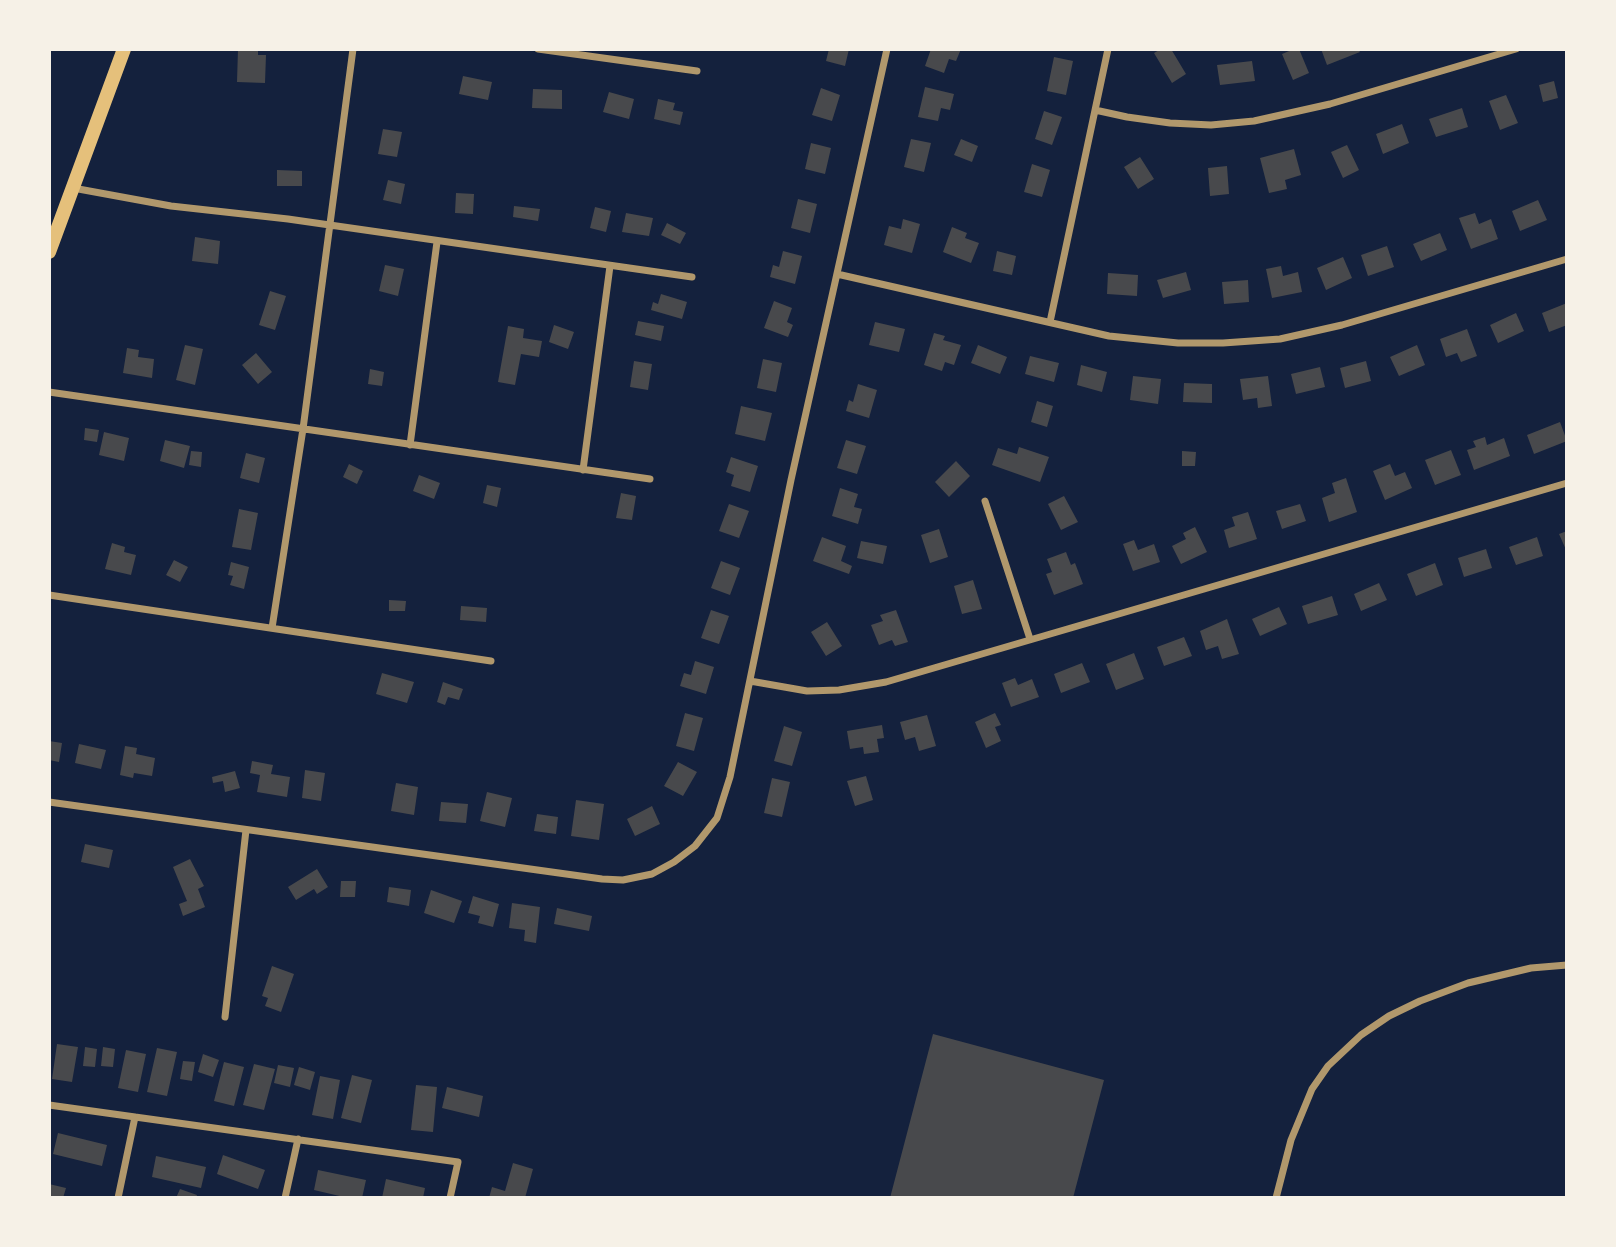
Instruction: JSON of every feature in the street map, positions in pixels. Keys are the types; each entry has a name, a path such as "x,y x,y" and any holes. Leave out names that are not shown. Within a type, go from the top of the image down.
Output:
{"main road":[{"path":"49,252 124,49"}],"street":[{"path":"272,628 303,429 353,49"},
{"path":"538,49 697,71"},
{"path":"49,802 623,880 652,874 695,846 717,818 730,777 887,49"},
{"path":"1050,321 1108,49"},
{"path":"1095,110 1127,117 1211,125 1254,121 1330,104 1516,49"},
{"path":"73,188 171,206 330,225 692,277"},
{"path":"410,445 437,242"},
{"path":"837,274 1110,336 1178,343 1223,343 1280,338 1354,322 1567,259"},
{"path":"583,470 610,266"},
{"path":"49,392 650,479"},
{"path":"750,681 807,691 839,690 886,682 1567,483"},
{"path":"985,501 1030,639"},
{"path":"49,595 492,661"},
{"path":"225,1017 246,830"},
{"path":"1276,1198 1291,1140 1312,1089 1328,1066 1361,1035 1409,1006 1468,983 1519,970 1567,965"},
{"path":"49,1105 458,1162 450,1198"},
{"path":"118,1198 135,1117"},
{"path":"285,1198 298,1139"}],"building":[{"path":"238,49 258,49 258,55 266,55 265,83 237,82"},
{"path":"829,49 849,49 845,66 826,61"},
{"path":"931,49 961,49 956,61 949,59 944,73 925,66"},
{"path":"1161,49 1171,49 1186,74 1172,83 1154,53"},
{"path":"1299,49 1309,73 1293,80 1282,54"},
{"path":"1321,49 1358,49 1360,52 1327,65"},
{"path":"1054,57 1073,61 1066,95 1047,91"},
{"path":"1252,61 1255,81 1220,85 1217,65"},
{"path":"463,76 492,82 488,100 459,94"},
{"path":"1554,81 1558,98 1543,102 1539,85"},
{"path":"925,87 954,94 950,110 941,108 938,121 918,117"},
{"path":"821,88 840,95 832,121 812,115"},
{"path":"533,89 562,90 562,109 532,108"},
{"path":"609,92 634,99 629,119 603,112"},
{"path":"1506,95 1518,123 1500,130 1489,101"},
{"path":"658,99 675,103 673,110 683,112 680,125 654,119"},
{"path":"1462,108 1468,127 1436,137 1429,119"},
{"path":"1044,111 1062,117 1052,145 1035,139"},
{"path":"1402,124 1409,143 1383,154 1376,134"},
{"path":"383,129 402,132 397,157 378,154"},
{"path":"911,139 931,143 924,172 904,167"},
{"path":"961,139 978,146 972,162 954,155"},
{"path":"811,143 831,148 825,174 805,169"},
{"path":"1347,145 1359,170 1343,178 1331,152"},
{"path":"1294,149 1301,175 1285,180 1287,189 1269,193 1260,158"},
{"path":"1140,157 1154,179 1138,189 1124,167"},
{"path":"1032,164 1050,170 1042,197 1024,192"},
{"path":"1227,166 1229,194 1210,196 1208,168"},
{"path":"277,170 302,171 302,186 277,186"},
{"path":"388,180 405,184 401,204 383,200"},
{"path":"456,193 474,194 473,214 455,213"},
{"path":"798,199 817,204 810,233 791,228"},
{"path":"1538,200 1547,220 1520,231 1512,211"},
{"path":"514,206 540,209 538,221 513,217"},
{"path":"595,207 611,211 606,232 590,228"},
{"path":"626,213 653,218 649,236 622,232"},
{"path":"1475,213 1479,224 1491,219 1498,239 1471,249 1459,218"},
{"path":"903,219 920,224 912,253 884,245 889,226 901,229"},
{"path":"667,223 686,233 680,244 661,235"},
{"path":"952,227 967,233 965,238 979,243 971,263 943,252"},
{"path":"1440,233 1447,250 1421,261 1413,244"},
{"path":"195,237 220,241 218,264 192,261"},
{"path":"1387,246 1394,267 1368,276 1361,255"},
{"path":"783,251 802,256 795,284 770,277 773,265 779,267"},
{"path":"997,251 1016,256 1012,275 993,271"},
{"path":"1343,257 1352,278 1326,290 1317,268"},
{"path":"385,265 404,269 398,296 379,291"},
{"path":"1281,266 1283,276 1298,272 1302,292 1272,298 1266,269"},
{"path":"1186,272 1191,290 1163,298 1157,280"},
{"path":"1108,273 1138,275 1137,296 1107,294"},
{"path":"1248,280 1249,302 1224,304 1222,282"},
{"path":"270,291 286,296 275,330 259,325"},
{"path":"661,294 687,302 682,319 651,310 653,302 658,304"},
{"path":"774,301 792,308 787,322 793,325 788,337 764,328"},
{"path":"1567,303 1567,325 1549,332 1542,313"},
{"path":"1516,313 1524,331 1498,343 1490,325"},
{"path":"638,321 664,326 661,341 635,335"},
{"path":"875,322 905,329 899,352 869,345"},
{"path":"554,325 574,332 568,349 549,342"},
{"path":"508,326 524,329 523,338 542,341 539,357 521,354 515,385 498,382"},
{"path":"1467,329 1477,356 1461,362 1457,353 1446,357 1440,339"},
{"path":"934,333 945,336 943,340 961,345 954,365 945,362 942,371 924,365"},
{"path":"185,345 203,349 195,385 176,380"},
{"path":"978,345 1007,357 1000,374 971,363"},
{"path":"1417,345 1425,365 1399,376 1390,357"},
{"path":"127,348 139,350 138,357 154,359 152,378 123,373"},
{"path":"256,353 272,372 258,384 242,365"},
{"path":"1030,356 1059,363 1054,382 1025,374"},
{"path":"763,359 782,363 776,392 757,388"},
{"path":"634,361 652,364 648,390 630,387"},
{"path":"1366,361 1371,381 1345,388 1340,368"},
{"path":"1081,365 1107,372 1102,392 1077,385"},
{"path":"1320,367 1325,387 1296,394 1291,374"},
{"path":"370,369 384,372 382,386 368,384"},
{"path":"1133,376 1161,379 1158,404 1130,400"},
{"path":"1268,376 1272,406 1258,408 1257,398 1243,400 1240,379"},
{"path":"1184,383 1212,384 1212,403 1183,402"},
{"path":"858,384 877,390 869,418 846,411 849,400 853,402"},
{"path":"1037,401 1053,406 1047,427 1031,422"},
{"path":"741,406 772,413 765,441 735,434"},
{"path":"1560,422 1567,441 1534,454 1527,435"},
{"path":"85,428 99,430 97,442 84,440"},
{"path":"104,432 129,438 124,461 99,455"},
{"path":"1485,437 1487,445 1504,438 1510,456 1474,470 1467,450 1476,447 1473,441"},
{"path":"165,440 190,446 184,468 160,461"},
{"path":"846,440 866,446 857,474 837,468"},
{"path":"1019,447 1049,457 1040,482 992,465 998,448 1017,454"},
{"path":"1451,450 1461,475 1435,485 1425,460"},
{"path":"191,451 202,452 201,467 189,465"},
{"path":"1182,451 1196,452 1195,466 1182,466"},
{"path":"246,453 265,458 259,483 240,478"},
{"path":"731,457 758,466 750,492 731,486 734,475 726,472"},
{"path":"956,461 970,476 949,497 935,482"},
{"path":"349,464 363,471 357,484 343,477"},
{"path":"1390,464 1395,476 1405,472 1412,488 1385,500 1373,471"},
{"path":"419,475 440,483 434,499 413,491"},
{"path":"1346,478 1357,512 1329,522 1322,498 1335,493 1332,483"},
{"path":"487,485 501,488 497,507 483,503"},
{"path":"840,488 858,494 854,507 862,509 858,524 832,516"},
{"path":"621,493 636,496 632,520 616,518"},
{"path":"1064,496 1078,522 1061,530 1048,504"},
{"path":"729,504 749,511 739,538 719,531"},
{"path":"1300,504 1306,521 1282,529 1276,511"},
{"path":"239,509 258,513 251,550 232,547"},
{"path":"1248,512 1257,539 1229,548 1224,530 1235,526 1232,517"},
{"path":"1195,527 1207,552 1181,564 1172,546 1186,539 1183,533"},
{"path":"939,529 948,557 930,563 921,535"},
{"path":"1567,531 1567,552 1559,534"},
{"path":"822,537 846,546 841,561 852,566 849,574 813,561"},
{"path":"1537,537 1543,556 1516,565 1509,547"},
{"path":"1134,540 1138,550 1154,544 1160,562 1133,571 1123,544"},
{"path":"861,541 887,546 883,564 857,558"},
{"path":"112,543 125,547 124,552 136,555 131,575 105,569"},
{"path":"1486,549 1492,568 1464,577 1458,558"},
{"path":"1066,552 1071,565 1075,563 1083,584 1054,595 1046,574 1052,572 1047,559"},
{"path":"174,560 188,567 180,582 166,575"},
{"path":"721,561 740,568 730,595 711,588"},
{"path":"231,562 249,567 244,589 230,585 233,576 228,575"},
{"path":"1435,563 1443,585 1416,596 1407,574"},
{"path":"973,580 982,609 962,614 954,586"},
{"path":"1379,583 1387,600 1361,611 1354,594"},
{"path":"1332,596 1338,615 1308,624 1302,606"},
{"path":"389,600 406,601 405,611 389,611"},
{"path":"461,606 487,608 486,622 460,620"},
{"path":"1279,607 1287,624 1260,636 1252,619"},
{"path":"711,610 729,616 719,644 701,638"},
{"path":"896,610 908,642 895,646 892,640 879,645 871,625 883,621 880,615"},
{"path":"1227,619 1239,654 1222,659 1218,646 1206,650 1200,631"},
{"path":"827,622 842,646 826,656 811,632"},
{"path":"1184,637 1192,656 1164,666 1157,647"},
{"path":"1134,653 1144,679 1116,690 1106,664"},
{"path":"695,661 714,667 706,694 680,686 684,673 691,675"},
{"path":"1082,663 1090,682 1061,693 1054,674"},
{"path":"382,673 414,682 407,703 376,694"},
{"path":"1015,678 1018,685 1032,679 1039,697 1011,707 1002,683"},
{"path":"443,682 463,689 459,700 448,697 445,705 437,702"},
{"path":"685,713 703,718 694,751 676,746"},
{"path":"995,713 1001,725 995,727 1001,741 986,748 975,722"},
{"path":"927,715 936,746 919,751 915,737 905,740 900,722"},
{"path":"882,725 884,738 877,739 879,752 864,754 863,747 850,749 847,731"},
{"path":"784,726 802,732 792,766 774,761"},
{"path":"49,741 62,743 59,762 49,760"},
{"path":"79,744 106,750 101,769 75,763"},
{"path":"125,746 137,748 136,754 155,758 152,776 134,773 133,778 120,775"},
{"path":"252,761 273,765 271,774 290,777 287,797 257,792 260,775 250,773"},
{"path":"678,762 697,772 683,796 664,786"},
{"path":"305,770 325,773 321,801 302,798"},
{"path":"235,771 240,788 225,792 223,781 213,783 212,777"},
{"path":"866,776 873,800 855,806 847,781"},
{"path":"772,778 790,782 782,817 764,813"},
{"path":"396,783 418,787 414,815 391,811"},
{"path":"487,792 512,798 505,827 480,821"},
{"path":"576,800 604,804 599,840 571,836"},
{"path":"441,802 468,804 466,823 439,821"},
{"path":"652,806 660,824 635,836 627,819"},
{"path":"537,814 558,817 556,834 534,831"},
{"path":"85,844 113,850 109,868 81,862"},
{"path":"190,859 204,886 198,889 205,907 183,916 179,904 187,901 173,867"},
{"path":"317,869 328,887 317,894 314,889 296,900 288,887"},
{"path":"341,881 356,881 355,897 340,897"},
{"path":"389,887 411,890 409,906 387,902"},
{"path":"431,890 462,901 454,923 424,913"},
{"path":"473,896 499,904 493,927 478,923 480,916 468,913"},
{"path":"512,903 540,907 536,943 524,941 525,930 509,928"},
{"path":"557,908 592,916 589,931 554,924"},
{"path":"272,966 294,974 281,1012 265,1006 268,998 262,996"},
{"path":"933,1034 1104,1080 1073,1198 890,1198"},
{"path":"57,1044 78,1047 72,1082 52,1079"},
{"path":"85,1047 97,1049 95,1067 83,1066"},
{"path":"103,1047 115,1049 113,1067 101,1066"},
{"path":"157,1048 177,1052 167,1096 147,1092"},
{"path":"126,1050 146,1054 138,1092 118,1088"},
{"path":"203,1054 219,1060 213,1077 198,1072"},
{"path":"183,1061 195,1062 192,1081 180,1079"},
{"path":"224,1062 244,1067 234,1106 214,1101"},
{"path":"254,1064 275,1069 264,1110 243,1105"},
{"path":"278,1065 294,1068 290,1087 274,1083"},
{"path":"299,1067 315,1072 310,1090 294,1085"},
{"path":"352,1075 372,1080 361,1123 341,1118"},
{"path":"320,1076 340,1080 333,1119 312,1115"},
{"path":"416,1085 437,1087 433,1132 411,1130"},
{"path":"447,1087 483,1096 479,1117 442,1108"},
{"path":"58,1133 107,1145 102,1166 53,1154"},
{"path":"223,1155 265,1170 258,1189 217,1174"},
{"path":"156,1156 206,1167 201,1188 152,1177"},
{"path":"513,1163 533,1169 525,1198 489,1198 492,1187 505,1191"},
{"path":"318,1170 366,1180 362,1198 348,1198 314,1190"},
{"path":"386,1179 425,1188 423,1198 382,1198"},
{"path":"49,1184 66,1188 63,1198 49,1198"},
{"path":"180,1189 197,1195 196,1198 176,1198"}]}
